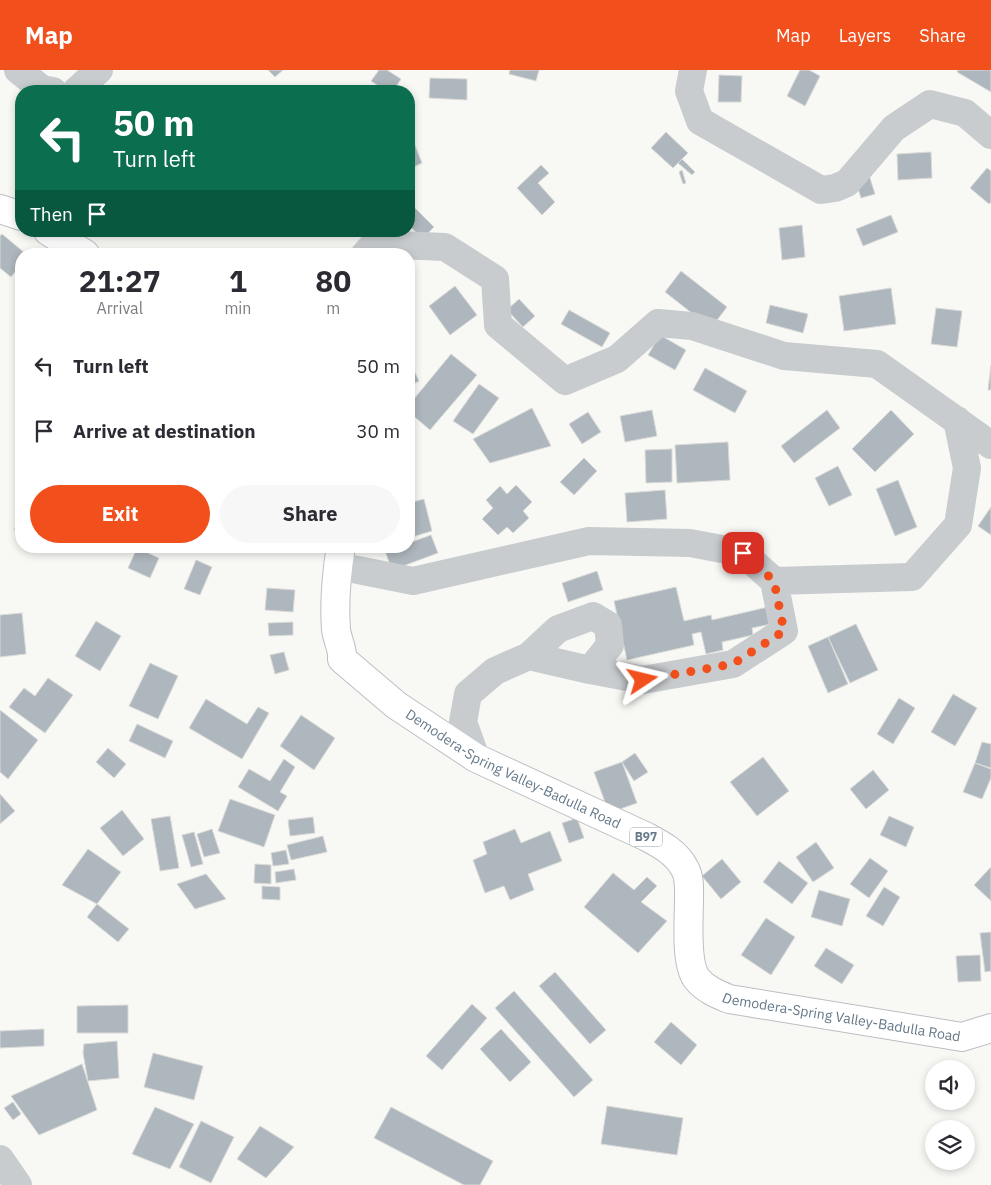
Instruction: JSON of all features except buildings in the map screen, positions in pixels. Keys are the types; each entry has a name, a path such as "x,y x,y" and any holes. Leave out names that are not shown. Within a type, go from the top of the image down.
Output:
{"main road":[{"path":"0,209 15,214"},
{"path":"58,237 75,248"},
{"name":"Demodera-Spring Valley-Badulla Road","path":"340,556 336,630 343,650 342,659 396,705 476,758 665,846 676,856 685,869 689,882 689,957 696,978 711,991 729,999 962,1037 991,1028"}],"street":[{"path":"18,70 37,85"},
{"path":"83,85 99,70"},
{"path":"693,70 689,91 700,121 821,190 847,183 894,128 930,104 965,113 991,135"},
{"path":"370,248 374,244 446,247 495,279 498,325 565,381 617,359 658,323 692,326 784,356 876,364 991,445"},
{"path":"774,581 912,577 958,525 967,468 957,420"},
{"path":"340,556 413,582 590,541 690,543 743,553 774,581 784,631 733,664 643,680 529,656"},
{"path":"476,758 463,722 468,694 495,671 529,656 558,629 593,616 608,624 610,645 590,670"},
{"path":"0,1159 18,1185"}],"route":[{"path":"643,680 733,664 784,631 774,581 743,553"}]}
